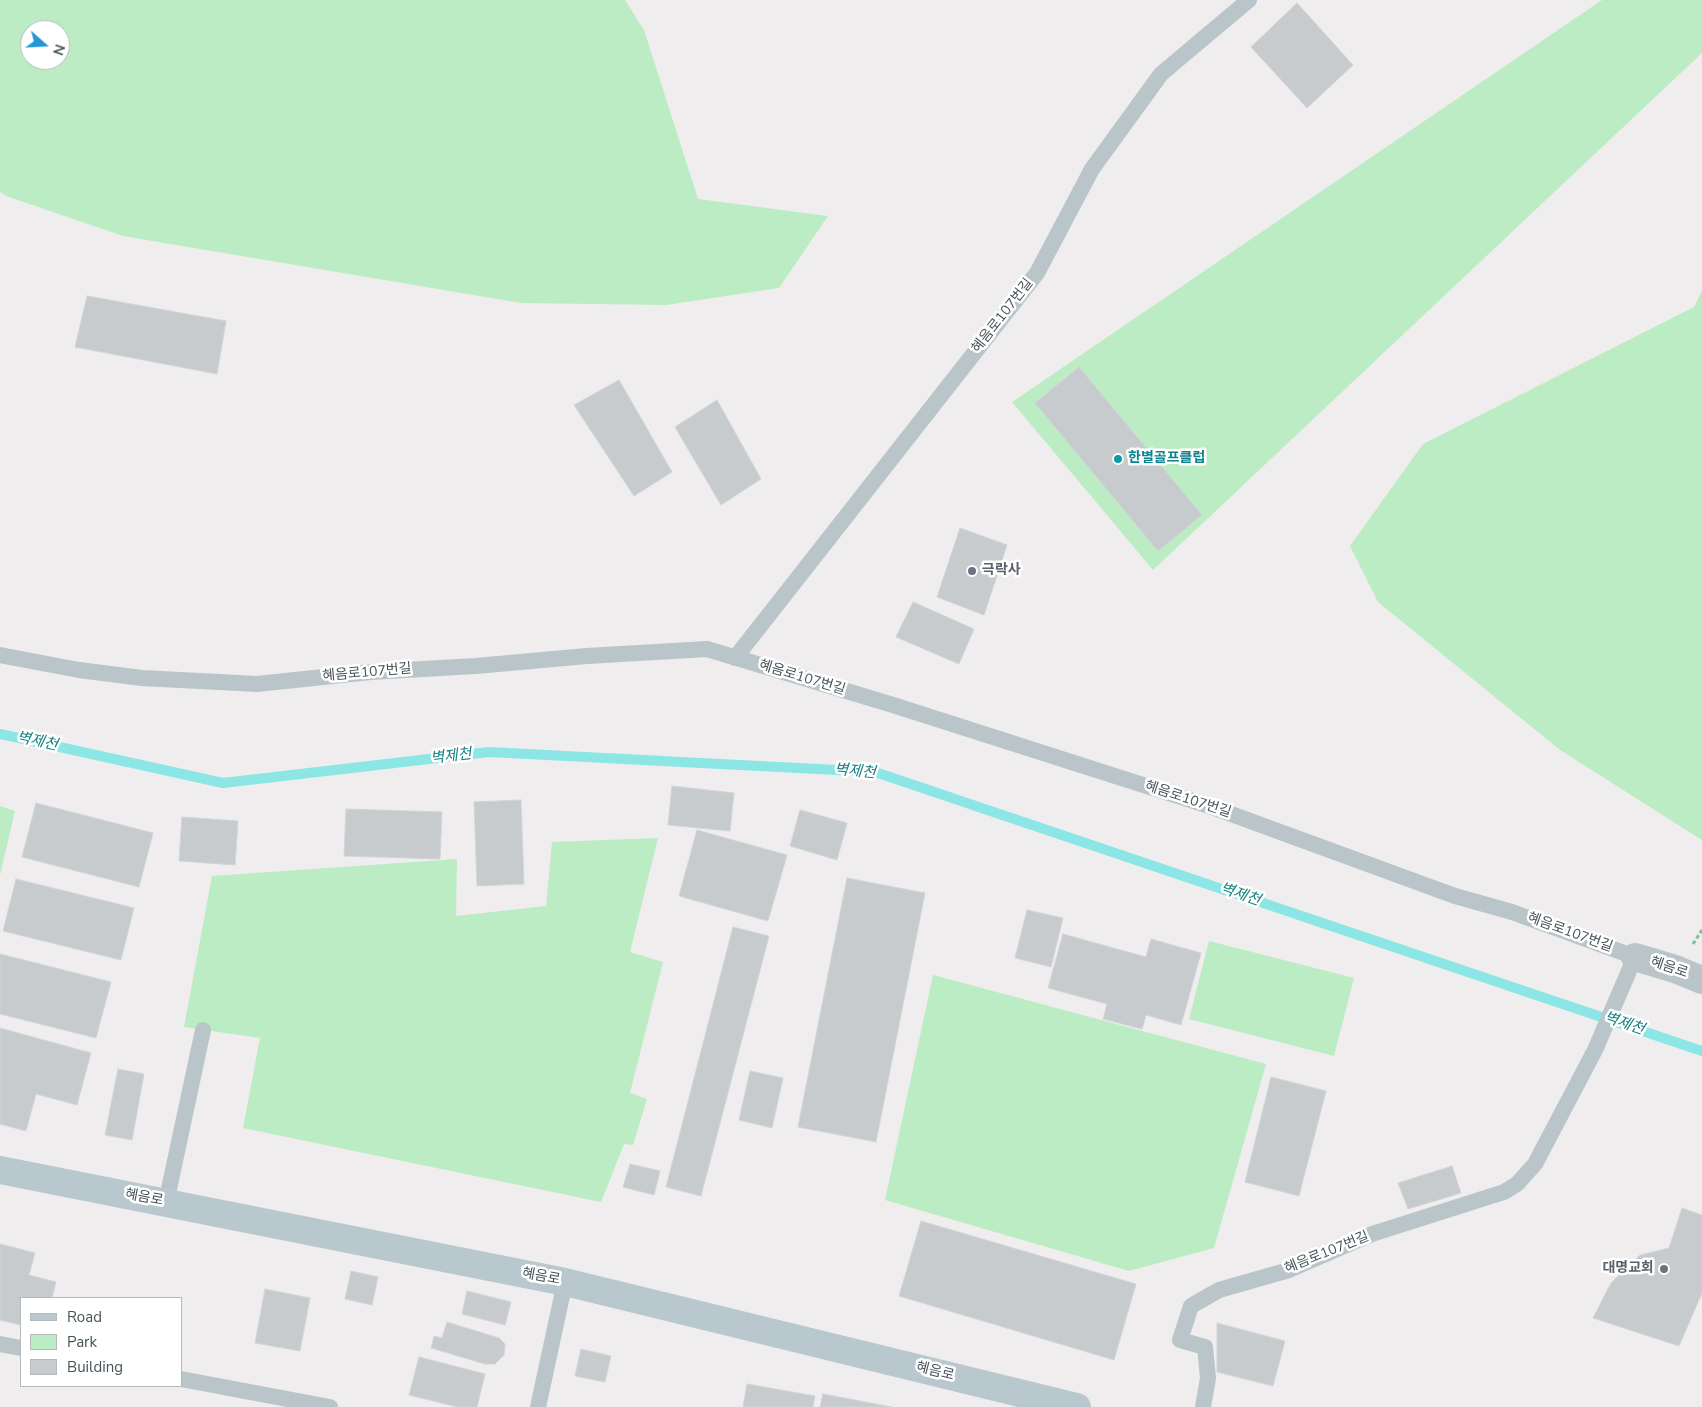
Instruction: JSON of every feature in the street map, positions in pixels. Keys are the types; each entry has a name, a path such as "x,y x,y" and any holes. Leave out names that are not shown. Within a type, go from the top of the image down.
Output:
{"main road":[{"name":"혜음로","path":"0,1170 565,1282 1077,1407"}],"street":[{"name":"혜음로","path":"1635,957 1675,969 1702,980"}],"lane":[{"name":"혜음로107번길","path":"735,658 1037,273 1092,169 1161,74 1249,0"},
{"name":"혜음로107번길","path":"0,655 79,670 142,678 257,684 371,672 706,649 893,705 1212,807 1455,896 1512,912 1635,957 1595,1050 1535,1164 1517,1184 1504,1192 1372,1234 1289,1270 1219,1290 1191,1306 1180,1340 1205,1347 1208,1378 1203,1407"},
{"path":"166,1203 203,1030"},
{"path":"538,1407 565,1282"},
{"path":"0,1344 20,1348"},
{"path":"182,1378 330,1407"}],"green space":[{"path":"0,0 625,0 644,30 698,199 828,216 779,288 666,305 521,303 123,236 6,196 0,192"},
{"path":"1602,0 1702,0 1702,53 1153,570 1012,402"},
{"path":"1702,291 1702,840 1560,750 1378,602 1350,546 1423,444 1694,307"},
{"path":"0,806 15,811 0,875"},
{"path":"658,838 630,952 663,962 630,1093 647,1099 633,1145 624,1144 601,1202 243,1128 260,1038 184,1027 212,876 457,859 456,916 546,906 552,842"},
{"path":"1209,941 1354,978 1334,1056 1189,1019"},
{"path":"933,975 1266,1064 1214,1248 1129,1271 885,1200"}],"building":[{"path":"1297,3 1353,65 1307,108 1251,47"},
{"path":"87,296 226,321 217,374 75,347"},
{"name":"한별골프클럽","path":"1079,367 1202,515 1158,551 1035,403"},
{"path":"619,380 672,472 634,496 574,405"},
{"path":"717,400 761,479 721,505 675,427"},
{"name":"극락사","path":"960,528 1007,545 984,615 937,597"},
{"path":"913,602 974,629 959,664 896,637"},
{"path":"672,786 734,793 730,831 668,825"},
{"path":"521,800 524,884 477,886 474,802"},
{"path":"36,803 153,833 139,887 22,857"},
{"path":"346,809 442,812 440,859 344,856"},
{"path":"800,810 847,823 837,860 790,846"},
{"path":"182,817 238,821 235,865 179,861"},
{"path":"697,830 787,855 768,921 679,896"},
{"path":"847,878 925,893 876,1142 798,1127"},
{"path":"16,879 134,908 121,960 3,931"},
{"path":"1027,910 1063,918 1051,967 1015,958"},
{"path":"733,927 769,936 701,1196 666,1187"},
{"path":"1063,934 1146,957 1151,939 1201,953 1181,1025 1146,1015 1142,1029 1103,1019 1107,1004 1048,988"},
{"path":"0,954 111,982 96,1038 0,1014"},
{"path":"0,1028 91,1053 77,1105 36,1094 26,1131 0,1124"},
{"path":"118,1069 144,1074 132,1140 105,1135"},
{"path":"750,1071 783,1078 772,1128 739,1120"},
{"path":"1271,1077 1326,1091 1299,1196 1245,1182"},
{"path":"630,1164 660,1171 654,1195 623,1187"},
{"path":"1452,1166 1461,1193 1408,1209 1398,1183"},
{"name":"대명교회","path":"1682,1208 1702,1215 1702,1293 1679,1346 1593,1318 1611,1283 1640,1255 1669,1248"},
{"path":"921,1221 1136,1284 1114,1360 899,1296"},
{"path":"0,1244 35,1253 29,1275 56,1282 52,1297 20,1297 20,1325 0,1320"},
{"path":"351,1271 378,1277 372,1305 345,1299"},
{"path":"265,1289 310,1298 300,1351 255,1343"},
{"path":"467,1291 511,1302 505,1325 462,1314"},
{"path":"447,1322 499,1338 505,1344 504,1355 495,1364 485,1364 431,1348 434,1336 442,1338"},
{"path":"1217,1323 1285,1341 1273,1386 1217,1372"},
{"path":"581,1349 611,1356 605,1382 575,1376"},
{"path":"419,1357 485,1374 477,1407 458,1407 409,1395"},
{"path":"747,1384 815,1396 813,1407 743,1407"},
{"path":"823,1394 892,1407 820,1407"}],"waterway":[{"name":"벽제천","path":"0,734 223,783 489,752 875,772 1702,1051"}],"place":[{"name":"한별골프클럽","path":"1118,459"},
{"name":"극락사","path":"972,571"},
{"name":"대명교회","path":"1664,1269"}]}
